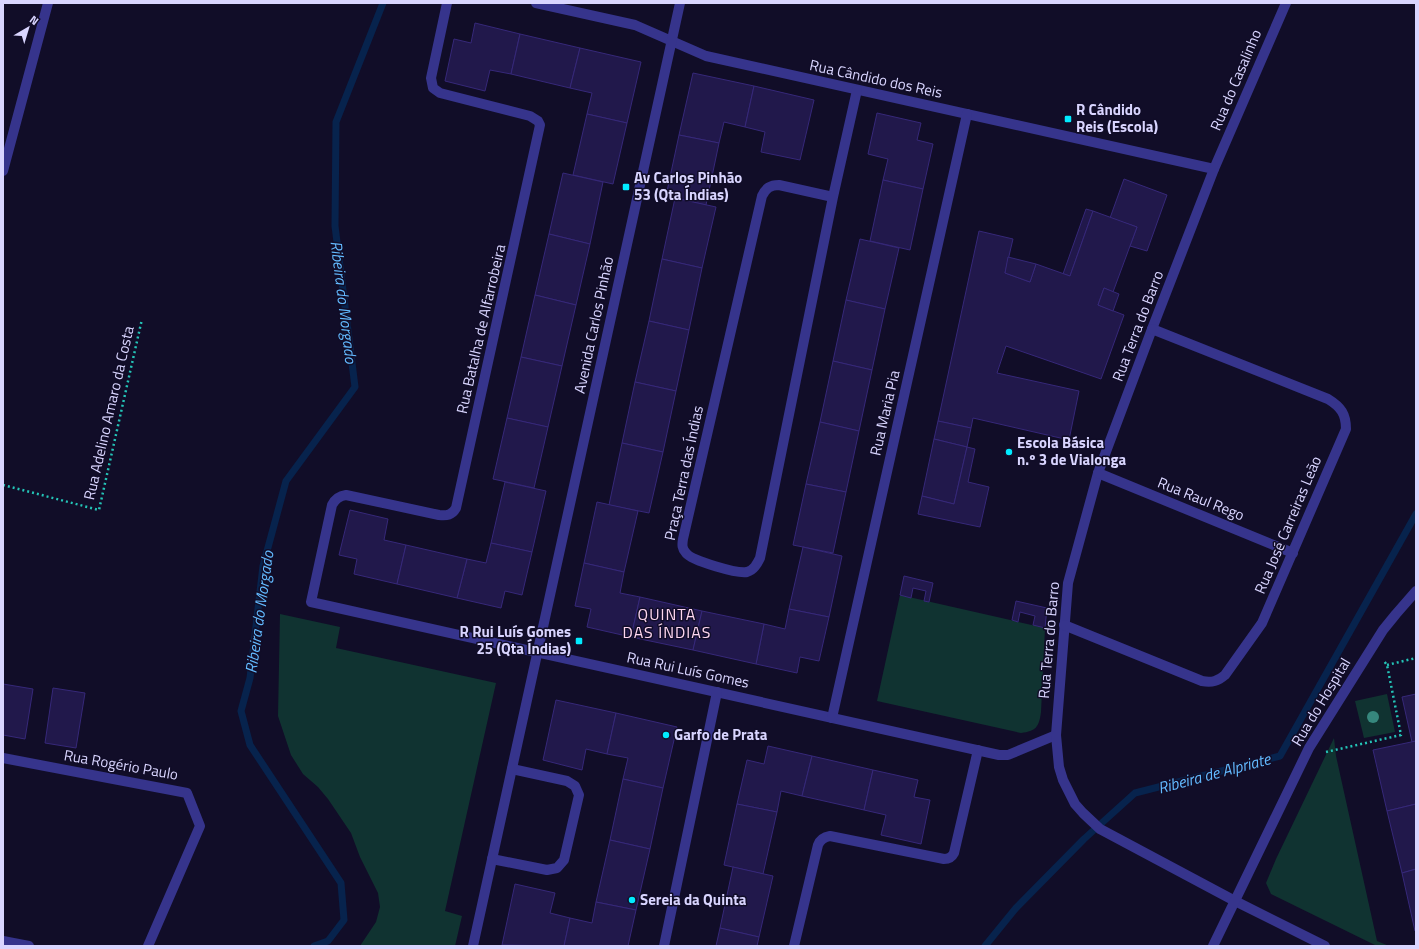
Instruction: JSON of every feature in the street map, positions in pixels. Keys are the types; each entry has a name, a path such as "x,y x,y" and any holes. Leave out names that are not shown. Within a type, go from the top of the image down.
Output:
{"street":[{"path":"3,171 48,3"},
{"name":"Rua Batalha de Alfarrobeira","path":"311,602 332,505 341,495 439,515 449,515 456,508 540,125 538,121 530,116 440,93 433,88 431,78 447,3"},
{"name":"Rua Cândido dos Reis","path":"536,3 635,25 706,56 1214,169"},
{"name":"Avenida Carlos Pinhão","path":"473,946 680,3"},
{"name":"Rua do Casalinho","path":"1214,169 1284,3"},
{"name":"Praça Terra das Índias","path":"833,197 779,185 768,187 762,196 683,539 683,549 694,560 741,573 750,571 760,558 833,197 857,90"},
{"name":"Rua Maria Pia","path":"832,718 967,114"},
{"name":"Rua Terra do Barro","path":"1214,169 1098,473 1068,583 1056,734 1060,767 1063,780 1075,804 1100,829 1235,901 1325,946"},
{"name":"Rua José Carreiras Leão","path":"1064,626 1202,681 1216,682 1225,675 1260,627 1346,429 1346,420 1343,411 1328,399 1152,329"},
{"name":"Rua Raul Rego","path":"1098,473 1293,553"},
{"name":"Rua do Hospital","path":"1213,946 1308,751 1372,648 1396,614 1416,591"},
{"name":"Rua Rui Luís Gomes","path":"311,602 998,755 1008,755 1056,734"},
{"path":"664,946 717,692"},
{"path":"794,946 818,845 826,836 944,860 952,856 954,853 978,750"},
{"name":"Rua Rogério Paulo","path":"3,758 187,792 200,826 148,946"},
{"path":"492,859 547,870 557,868 564,860 579,795 575,786 567,781 512,769"},
{"path":"3,942 29,946"}],"path":[{"name":"Rua Adelino Amaro da Costa","path":"3,485 99,510 142,319"},
{"path":"1308,751 1322,753 1401,735 1387,665 1372,648"},
{"path":"1387,665 1416,658"}],"green space":[{"path":"900,595 1045,628 1041,712 1038,725 1030,731 1021,733 877,701"},
{"path":"280,614 340,627 336,648 496,683 445,911 462,916 455,946 360,946 376,922 380,907 378,893 360,857 351,833 328,799 318,787 303,774 291,755 278,716"},
{"path":"1387,694 1395,732 1364,738 1355,701"},
{"path":"1334,738 1336,756 1377,941 1389,946 1377,946 1271,894 1266,883"}],"building":[{"path":"475,23 520,34 511,74 490,70 485,91 445,81 454,39 471,43"},
{"path":"520,34 580,48 570,88 511,74"},
{"path":"580,48 641,62 627,123 587,114 592,93 570,88"},
{"path":"693,73 754,86 745,127 724,122 719,143 679,135"},
{"path":"754,86 814,100 800,160 761,152 765,132 745,127"},
{"path":"877,113 921,123 917,140 933,144 923,189 883,180 888,159 868,154"},
{"path":"587,114 627,123 613,184 573,175"},
{"path":"679,135 719,143 706,205 666,196"},
{"path":"563,173 603,182 590,244 549,234"},
{"path":"1124,179 1167,195 1147,251 1130,246 1137,227 1110,218"},
{"path":"883,180 923,189 910,250 870,241"},
{"path":"675,198 716,207 702,268 662,259"},
{"path":"1086,209 1093,211 1070,276 1063,274"},
{"path":"1093,211 1137,227 1113,292 1104,288 1098,305 1124,315 1101,379 1006,346 997,373 1079,391 1069,440 973,418 971,428 938,421 979,231 1013,239 1005,273 1030,282 1036,264 1070,276"},
{"path":"549,234 590,244 576,305 535,295"},
{"path":"860,239 899,248 885,309 846,300"},
{"path":"1008,257 1036,264 1030,282 1005,273"},
{"path":"662,259 702,268 689,330 649,321"},
{"path":"1104,288 1119,294 1113,311 1098,305"},
{"path":"535,295 576,305 562,366 521,357"},
{"path":"846,300 885,309 872,370 833,361"},
{"path":"649,321 689,330 676,391 635,382"},
{"path":"521,357 562,366 548,427 507,418"},
{"path":"833,361 872,370 859,431 820,422"},
{"path":"635,382 676,391 663,452 622,443"},
{"path":"507,418 548,427 534,488 493,479"},
{"path":"938,421 971,428 967,447 934,439"},
{"path":"820,422 859,431 846,492 806,484"},
{"path":"934,439 967,447 954,504 922,496"},
{"path":"622,443 663,452 649,513 609,505"},
{"path":"967,447 975,449 968,482 989,487 980,527 918,514 922,496 954,504"},
{"path":"505,482 546,491 532,552 491,543"},
{"path":"806,484 846,492 833,553 793,545"},
{"path":"597,502 638,511 624,572 584,563"},
{"path":"350,510 388,519 384,540 406,545 397,584 354,574 357,559 339,555"},
{"path":"491,543 532,552 522,595 505,591 501,608 457,598 467,559 486,563"},
{"path":"406,545 467,559 457,598 397,584"},
{"path":"803,547 842,556 829,617 789,609"},
{"path":"584,563 624,572 620,593 640,597 631,637 587,627 591,609 575,606"},
{"path":"904,576 933,583 929,602 924,601 926,591 913,588 911,598 900,595"},
{"path":"640,597 702,611 693,650 631,637"},
{"path":"1016,601 1047,608 1045,628 1033,625 1035,616 1020,612 1018,622 1012,620"},
{"path":"789,609 829,617 819,661 800,657 797,673 756,664 764,624 785,629"},
{"path":"702,611 764,624 756,664 693,650"},
{"path":"3,684 33,689 25,739 3,735"},
{"path":"53,688 85,693 76,748 45,743"},
{"path":"1416,694 1416,741 1412,742 1402,697"},
{"path":"556,700 616,713 607,754 586,749 582,770 543,760"},
{"path":"616,713 677,727 663,788 623,779 628,758 607,754"},
{"path":"1416,741 1416,804 1387,811 1373,750"},
{"path":"768,746 812,756 802,796 781,791 777,812 737,804 747,760 764,764"},
{"path":"812,756 873,770 864,810 802,796"},
{"path":"873,770 918,780 914,797 930,800 921,844 881,835 886,815 864,810"},
{"path":"623,779 663,788 650,849 610,840"},
{"path":"737,804 777,812 763,874 724,865"},
{"path":"1416,804 1416,869 1402,873 1387,811"},
{"path":"610,840 650,849 636,910 596,902"},
{"path":"733,867 773,876 759,937 720,928"},
{"path":"1416,869 1416,931 1415,931 1402,873"},
{"path":"515,884 555,893 550,913 570,918 564,946 502,945"},
{"path":"596,902 636,910 628,946 564,946 570,918 592,923"},
{"path":"720,928 759,937 757,946 716,946"}],"waterway":[{"name":"Ribeira do Morgado","path":"314,946 328,941 344,920 341,883 250,745 241,711 250,678 263,566 286,481 355,387 335,226 336,122 383,3"},
{"name":"Ribeira de Alpriate","path":"985,946 1016,908 1084,839 1135,793 1280,756 1416,514"}],"place":[{"name":"R Cândido Reis (Escola)","path":"1068,119"},
{"name":"Av Carlos Pinhão 53 (Qta Índias)","path":"626,187"},
{"name":"Escola Básica n.º 3 de Vialonga","path":"1009,452"},
{"name":"R Rui Luís Gomes 25 (Qta Índias)","path":"579,641"},
{"name":"Garfo de Prata","path":"666,735"},
{"name":"Sereia da Quinta","path":"632,900"}],"district":[{"name":"QUINTA DAS ÍNDIAS","path":"667,623"}]}
